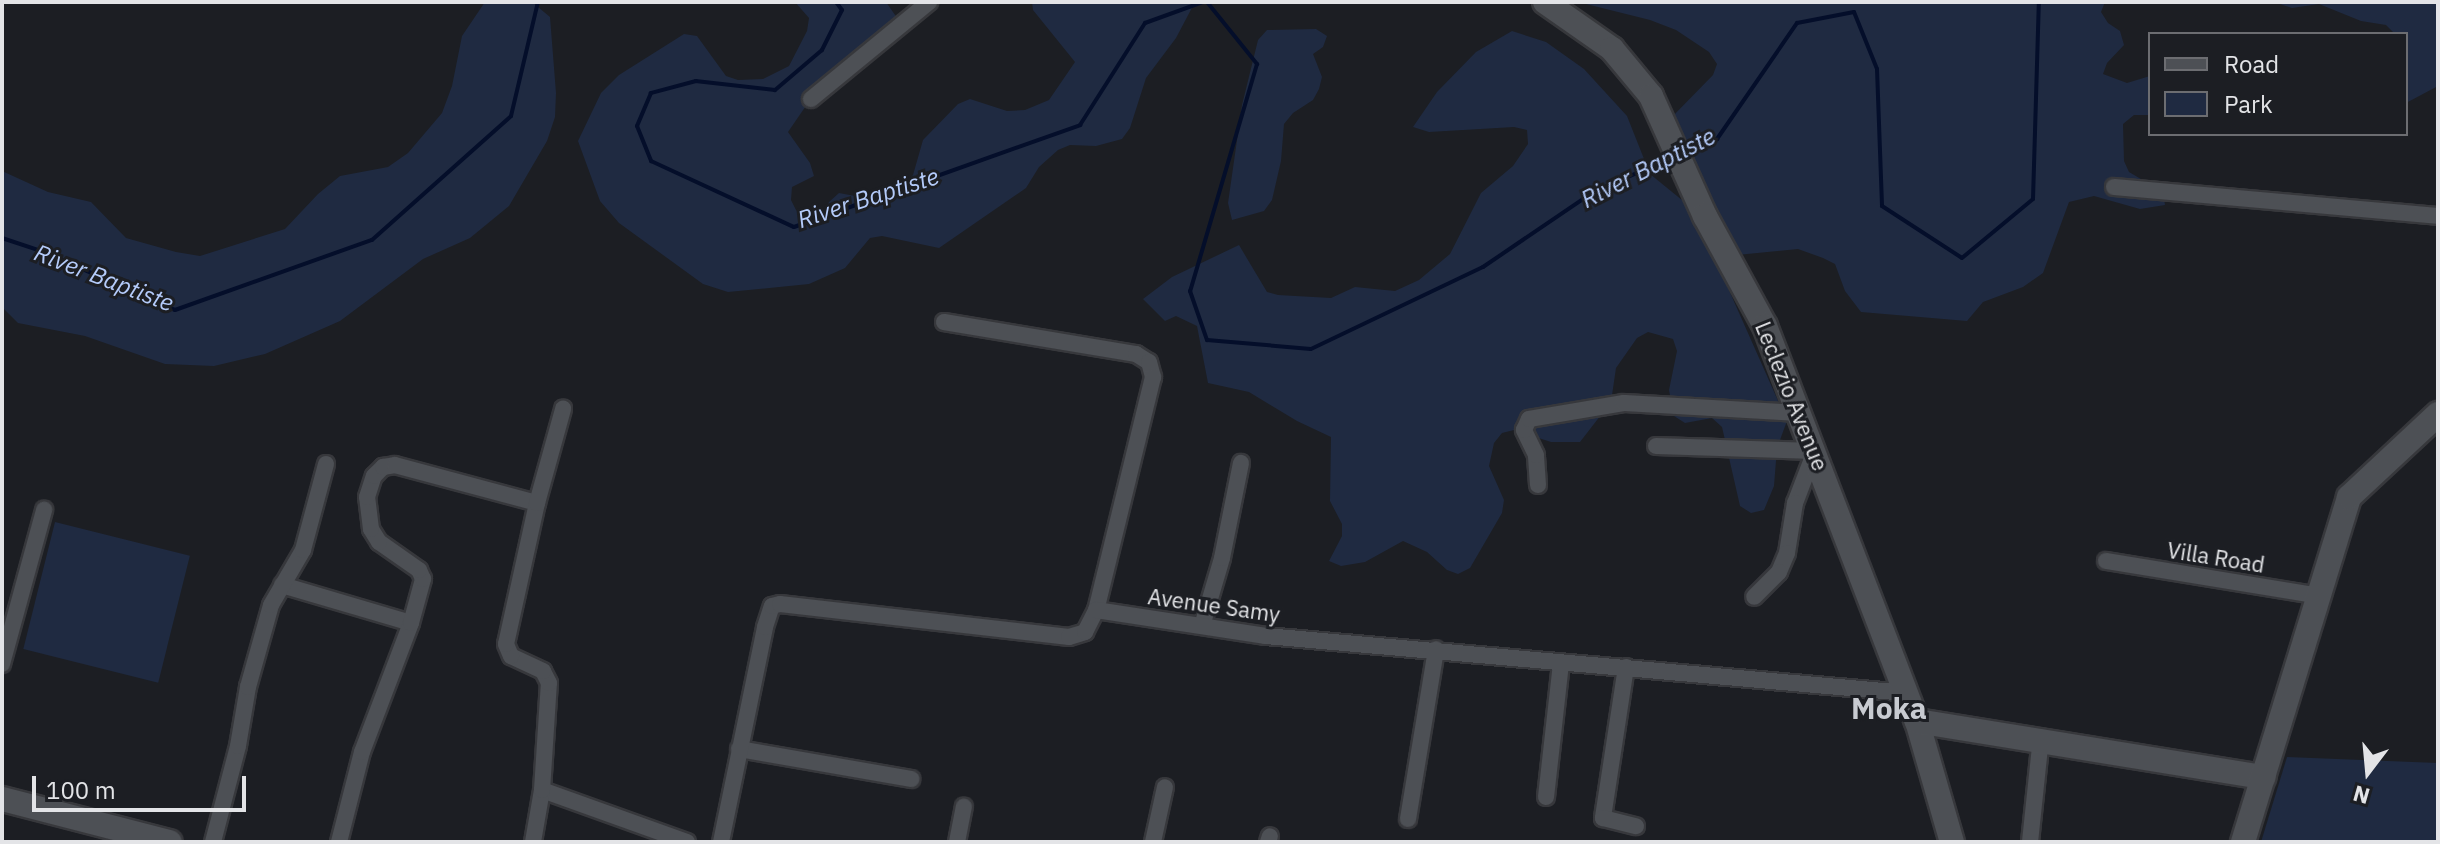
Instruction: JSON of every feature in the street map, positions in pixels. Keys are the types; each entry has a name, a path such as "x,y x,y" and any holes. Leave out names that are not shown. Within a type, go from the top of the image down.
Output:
{"main road":[{"name":"Leclezio Avenue","path":"1545,2 1612,49 1651,96 1705,216 1765,326 1917,721 1952,842"},
{"path":"2243,842 2349,497 2438,414"},
{"path":"1917,721 2041,738 2264,777"},
{"path":"2,799 160,841"}],"street":[{"path":"811,99 929,2"},
{"path":"2114,187 2438,216"},
{"path":"721,842 772,606 780,604 1069,637 1085,632 1096,610 1153,377 1149,362 1136,354 944,322"},
{"path":"1538,485 1536,455 1524,430 1529,419 1624,403 1800,413"},
{"path":"533,842 542,790 549,683 543,671 511,656 506,644 537,503 563,409"},
{"path":"1656,446 1815,451 1795,503 1787,553 1779,572 1754,597"},
{"path":"1202,626 1222,558 1241,463"},
{"path":"213,842 248,687 271,605 303,550 326,464"},
{"path":"339,842 362,752 411,623 423,574 379,542 371,529 368,513 371,487 383,467 395,465 425,470 537,503"},
{"path":"2,664 44,510"},
{"name":"Villa Road","path":"2106,561 2319,596"},
{"path":"282,585 411,623"},
{"name":"Avenue Samy","path":"1096,610 1266,636 1906,693"},
{"path":"1408,819 1436,649"},
{"path":"1546,797 1561,663"},
{"path":"1626,667 1603,818 1636,826"},
{"path":"2030,842 2041,738"},
{"path":"739,749 911,779"},
{"path":"1153,842 1165,787"},
{"path":"542,790 687,842"},
{"path":"957,842 964,807"}],"green space":[{"path":"485,2 532,2 550,17 556,93 555,117 547,141 509,206 470,238 423,259 340,321 265,354 214,366 165,364 85,336 18,323 2,307 2,171 48,192 91,202 126,238 176,252 200,256 285,229 340,176 388,167 408,153 442,113 452,86 462,36"},
{"path":"795,2 886,2 902,25 810,100 788,132 810,163 814,176 792,187 791,200 796,210 808,217 824,213 829,202 839,193 887,202 913,175 923,140 958,104 970,99 1007,111 1025,110 1049,100 1075,62 1033,10 1032,2 1195,2 1176,38 1146,78 1130,128 1122,139 1096,146 1070,145 1058,150 1039,167 1026,188 939,248 882,236 870,238 845,268 809,284 728,292 703,284 619,223 600,201 578,141 601,93 619,75 684,34 697,36 726,76 738,80 763,79 789,66 807,31 809,18"},
{"path":"1578,2 2105,2 2101,12 2108,23 2120,31 2124,45 2107,63 2103,74 2127,83 2148,77 2148,115 2134,115 2123,124 2124,161 2129,172 2163,192 2165,205 2140,209 2094,196 2069,202 2043,273 2023,287 1983,302 1967,321 1861,312 1845,291 1835,264 1823,258 1798,249 1727,256 1669,120 1713,75 1717,64 1709,52 1676,30 1650,20"},
{"path":"2274,2 2438,2 2438,86 2408,102 2408,32 2393,32 2386,25 2361,21 2319,4 2292,8"},
{"path":"1316,29 1327,36 1323,47 1313,54 1322,77 1319,89 1313,100 1293,113 1284,124 1281,161 1272,200 1264,211 1232,220 1228,203 1242,105 1258,40 1267,30"},
{"path":"1512,31 1546,42 1584,69 1627,116 1650,174 1693,209 1787,421 1777,448 1774,486 1764,510 1751,513 1740,506 1722,427 1712,418 1685,423 1674,416 1669,390 1677,351 1673,339 1648,332 1637,338 1616,368 1611,402 1580,442 1551,442 1514,430 1502,433 1494,443 1489,466 1504,500 1502,513 1470,568 1458,574 1447,570 1427,552 1403,541 1365,562 1341,566 1329,561 1342,536 1342,524 1330,501 1331,437 1249,392 1208,383 1197,326 1176,316 1165,321 1143,299 1172,277 1239,245 1267,292 1278,295 1331,298 1355,287 1395,291 1419,280 1450,254 1481,193 1513,166 1528,144 1527,130 1514,127 1429,132 1413,127 1437,92 1476,52"},
{"path":"55,522 190,556 158,683 23,649"},
{"path":"2287,757 2438,763 2438,842 2261,842"}],"waterway":[{"name":"River Baptiste","path":"2,238 44,252 175,310 372,240 511,116 538,2"},
{"name":"River Baptiste","path":"836,2 842,10 822,50 775,90 696,81 651,93 637,126 651,161 794,227 1080,125 1145,23 1203,2"},
{"name":"River Baptiste","path":"1207,2 1257,64 1190,291 1207,340 1311,349 1483,267 1595,191 1672,158"},
{"name":"River Baptiste","path":"1687,152 1717,139 1797,23 1854,12 1877,69 1882,206 1962,258 2033,199 2039,2"}],"district":[{"name":"Moka","path":"1889,708"}]}
